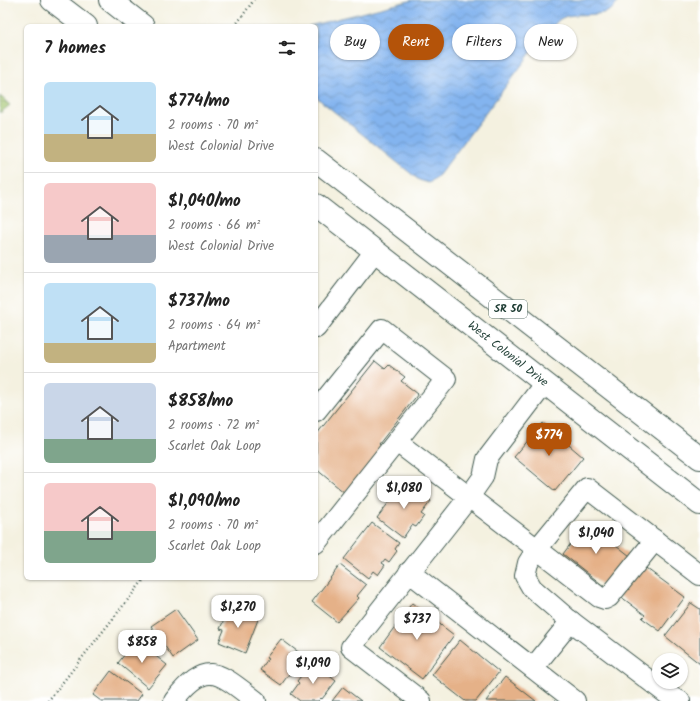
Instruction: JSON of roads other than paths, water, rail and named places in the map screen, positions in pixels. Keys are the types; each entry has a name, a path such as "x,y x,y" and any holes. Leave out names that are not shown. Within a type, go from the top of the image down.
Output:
{"highway":[{"path":"52,0 83,24"},
{"path":"110,0 140,24"},
{"name":"SR 50","path":"318,162 700,458"},
{"name":"West Colonial Drive","path":"318,207 700,504"}],"street":[{"path":"318,325 375,251"},
{"path":"318,409 382,329 446,379 318,541"},
{"path":"421,701 351,647 469,497 483,476 487,459 545,383"},
{"path":"397,442 599,597 605,599 609,597 655,540"},
{"path":"680,701 670,697 571,621 532,588 526,576 527,567 537,549 587,488 700,575"},
{"path":"409,572 575,701"},
{"path":"533,668 571,621"},
{"path":"174,701 194,679 209,674 224,677 256,701"}],"water":[{"path":"413,0 618,0 614,7 601,13 567,16 554,24 524,24 524,60 525,60 439,175 429,183 419,180 318,99 318,24"}]}
